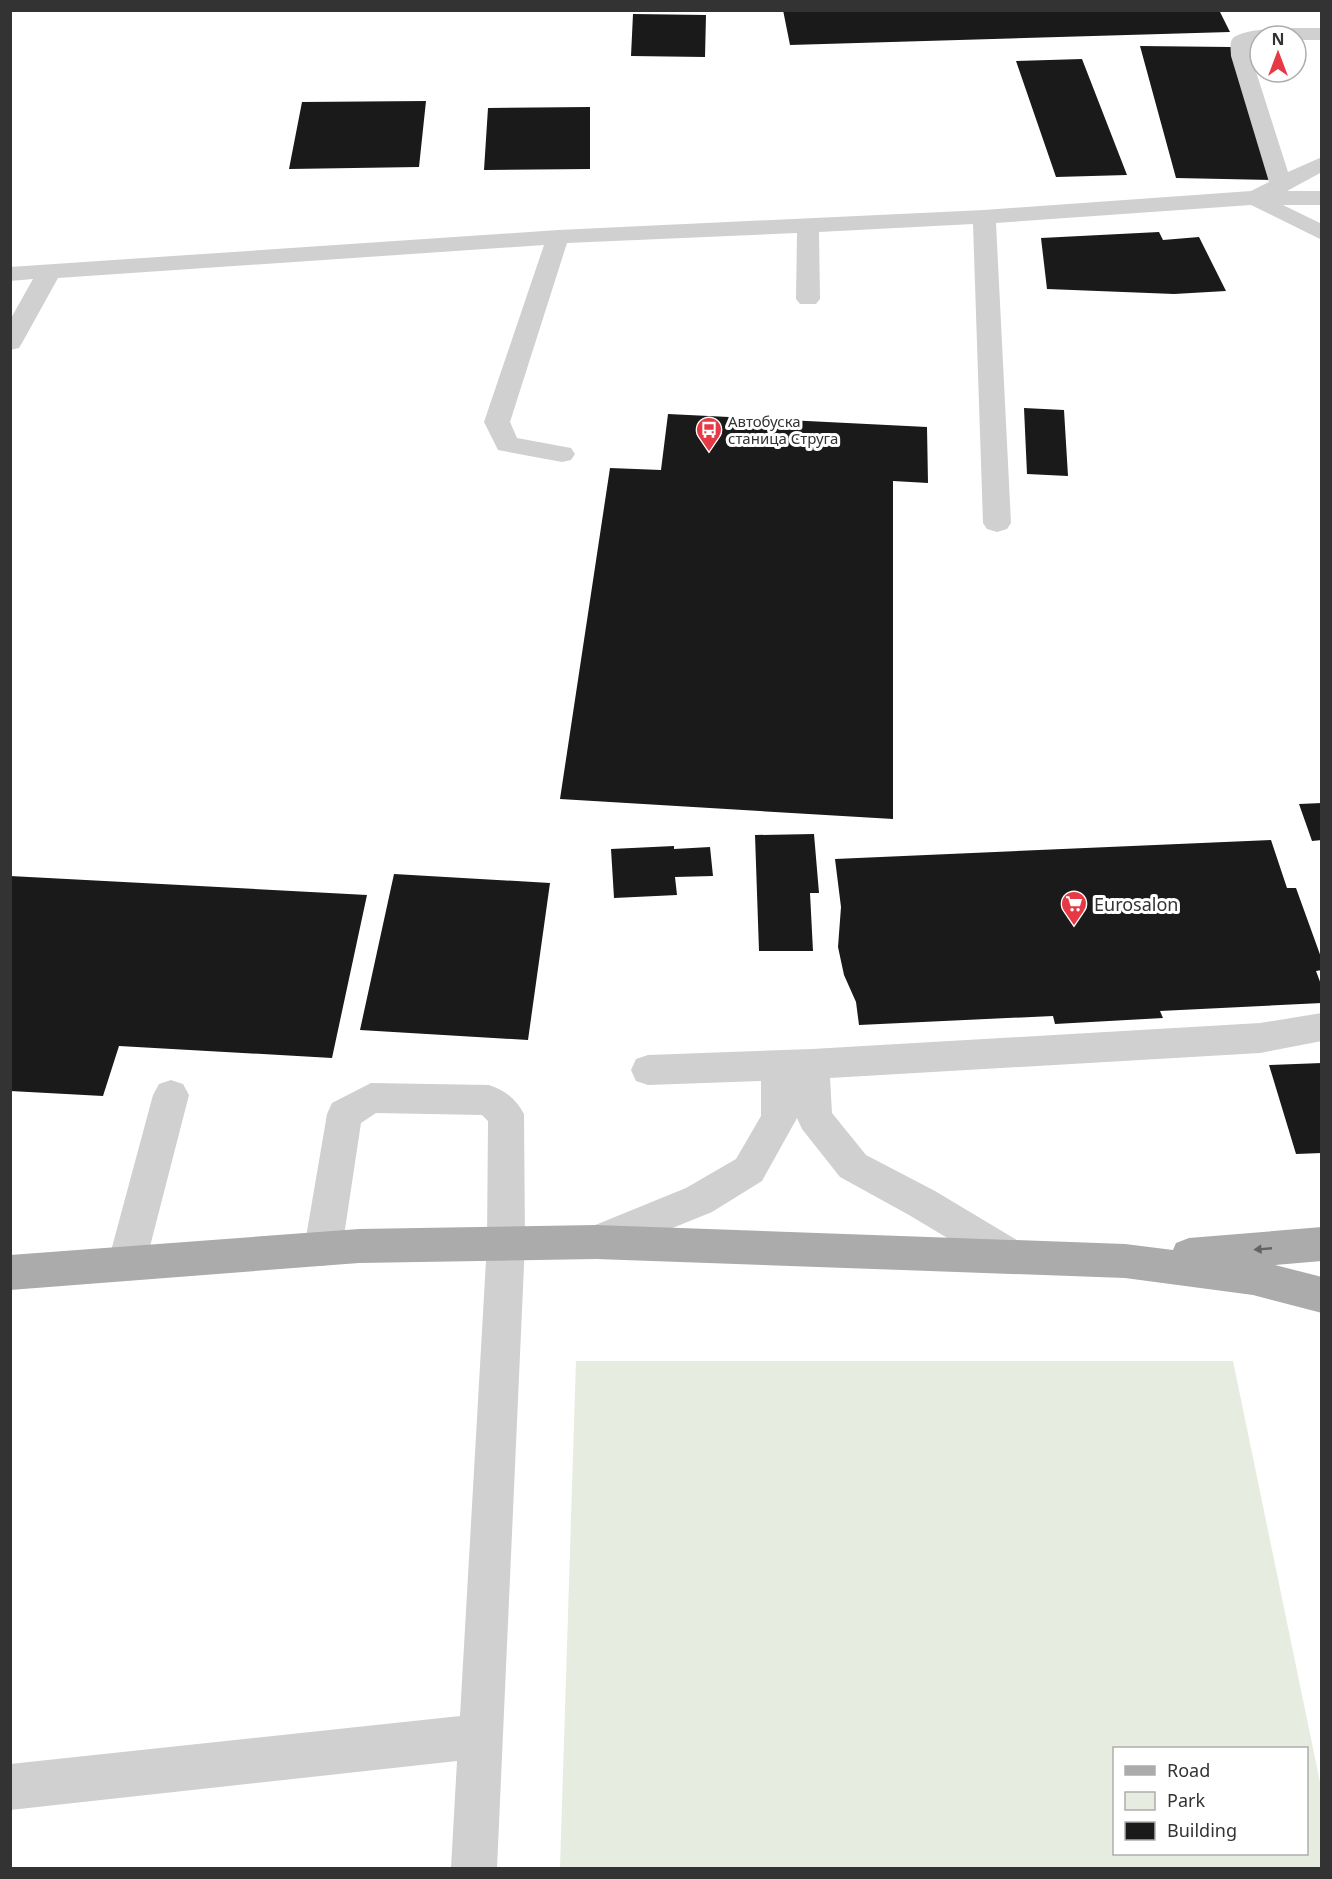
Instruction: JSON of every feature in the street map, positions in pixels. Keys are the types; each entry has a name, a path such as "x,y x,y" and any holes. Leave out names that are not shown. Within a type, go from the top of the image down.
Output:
{"main road":[{"path":"10,1273 127,1262 323,1249 596,1242 1125,1261 1253,1277 1322,1295"},
{"path":"1125,1261 1322,1244"},
{"path":"1125,1261 1322,1318"},
{"path":"1253,1277 1322,1276"}],"street":[{"path":"1281,186 1241,56 1241,41 1261,35 1322,34"},
{"path":"1253,198 1281,186 1322,163"},
{"path":"1253,198 1322,233"},
{"path":"10,274 558,237 984,217 1253,198 1322,198"},
{"path":"984,217 997,523"},
{"path":"808,225 808,299"},
{"path":"558,237 497,422 507,444 562,454"},
{"path":"10,343 49,272"},
{"path":"648,1070 795,1065 1260,1038 1322,1027"},
{"path":"596,1242 699,1200 749,1170 779,1118 795,1065"},
{"path":"795,1065 815,1118 853,1166 1012,1257"},
{"path":"127,1262 171,1095"},
{"path":"323,1249 345,1114 371,1098 489,1100 506,1114 506,1243 474,1869"},
{"path":"10,1786 481,1736"}],"green space":[{"path":"576,1361 1233,1361 1321,1787 1321,1868 560,1868"}],"building":[{"path":"783,10 1219,10 1230,32 790,45"},
{"path":"633,14 706,15 705,57 631,56"},
{"path":"1140,46 1231,47 1276,180 1176,178"},
{"path":"1082,59 1127,175 1056,177 1016,61"},
{"path":"426,101 419,167 289,169 302,102"},
{"path":"590,107 590,169 484,170 488,108"},
{"path":"1159,232 1163,240 1199,237 1226,291 1174,294 1047,289 1041,238"},
{"path":"1024,408 1064,410 1068,476 1027,474"},
{"path":"668,414 927,427 928,483 893,481 893,819 560,799 610,468 661,470"},
{"path":"1322,803 1322,840 1312,841 1299,804"},
{"path":"814,834 819,893 810,893 813,951 759,951 755,835"},
{"name":"Eurosalon","path":"1271,840 1287,888 1296,888 1322,960 1322,970 1316,971 1322,987 1322,1003 1160,1011 1163,1018 1055,1024 1053,1016 859,1025 856,1002 844,975 838,947 841,907 835,859"},
{"path":"674,846 674,849 710,847 713,876 675,877 677,895 614,898 611,849"},
{"path":"394,874 550,883 528,1040 360,1030"},
{"path":"10,876 367,895 332,1058 119,1046 103,1096 10,1091"},
{"path":"1322,1063 1322,1153 1296,1154 1269,1065"}],"place":[{"name":"Автобуска станица Струга","path":"709,453"},
{"name":"Eurosalon","path":"1074,927"}]}
